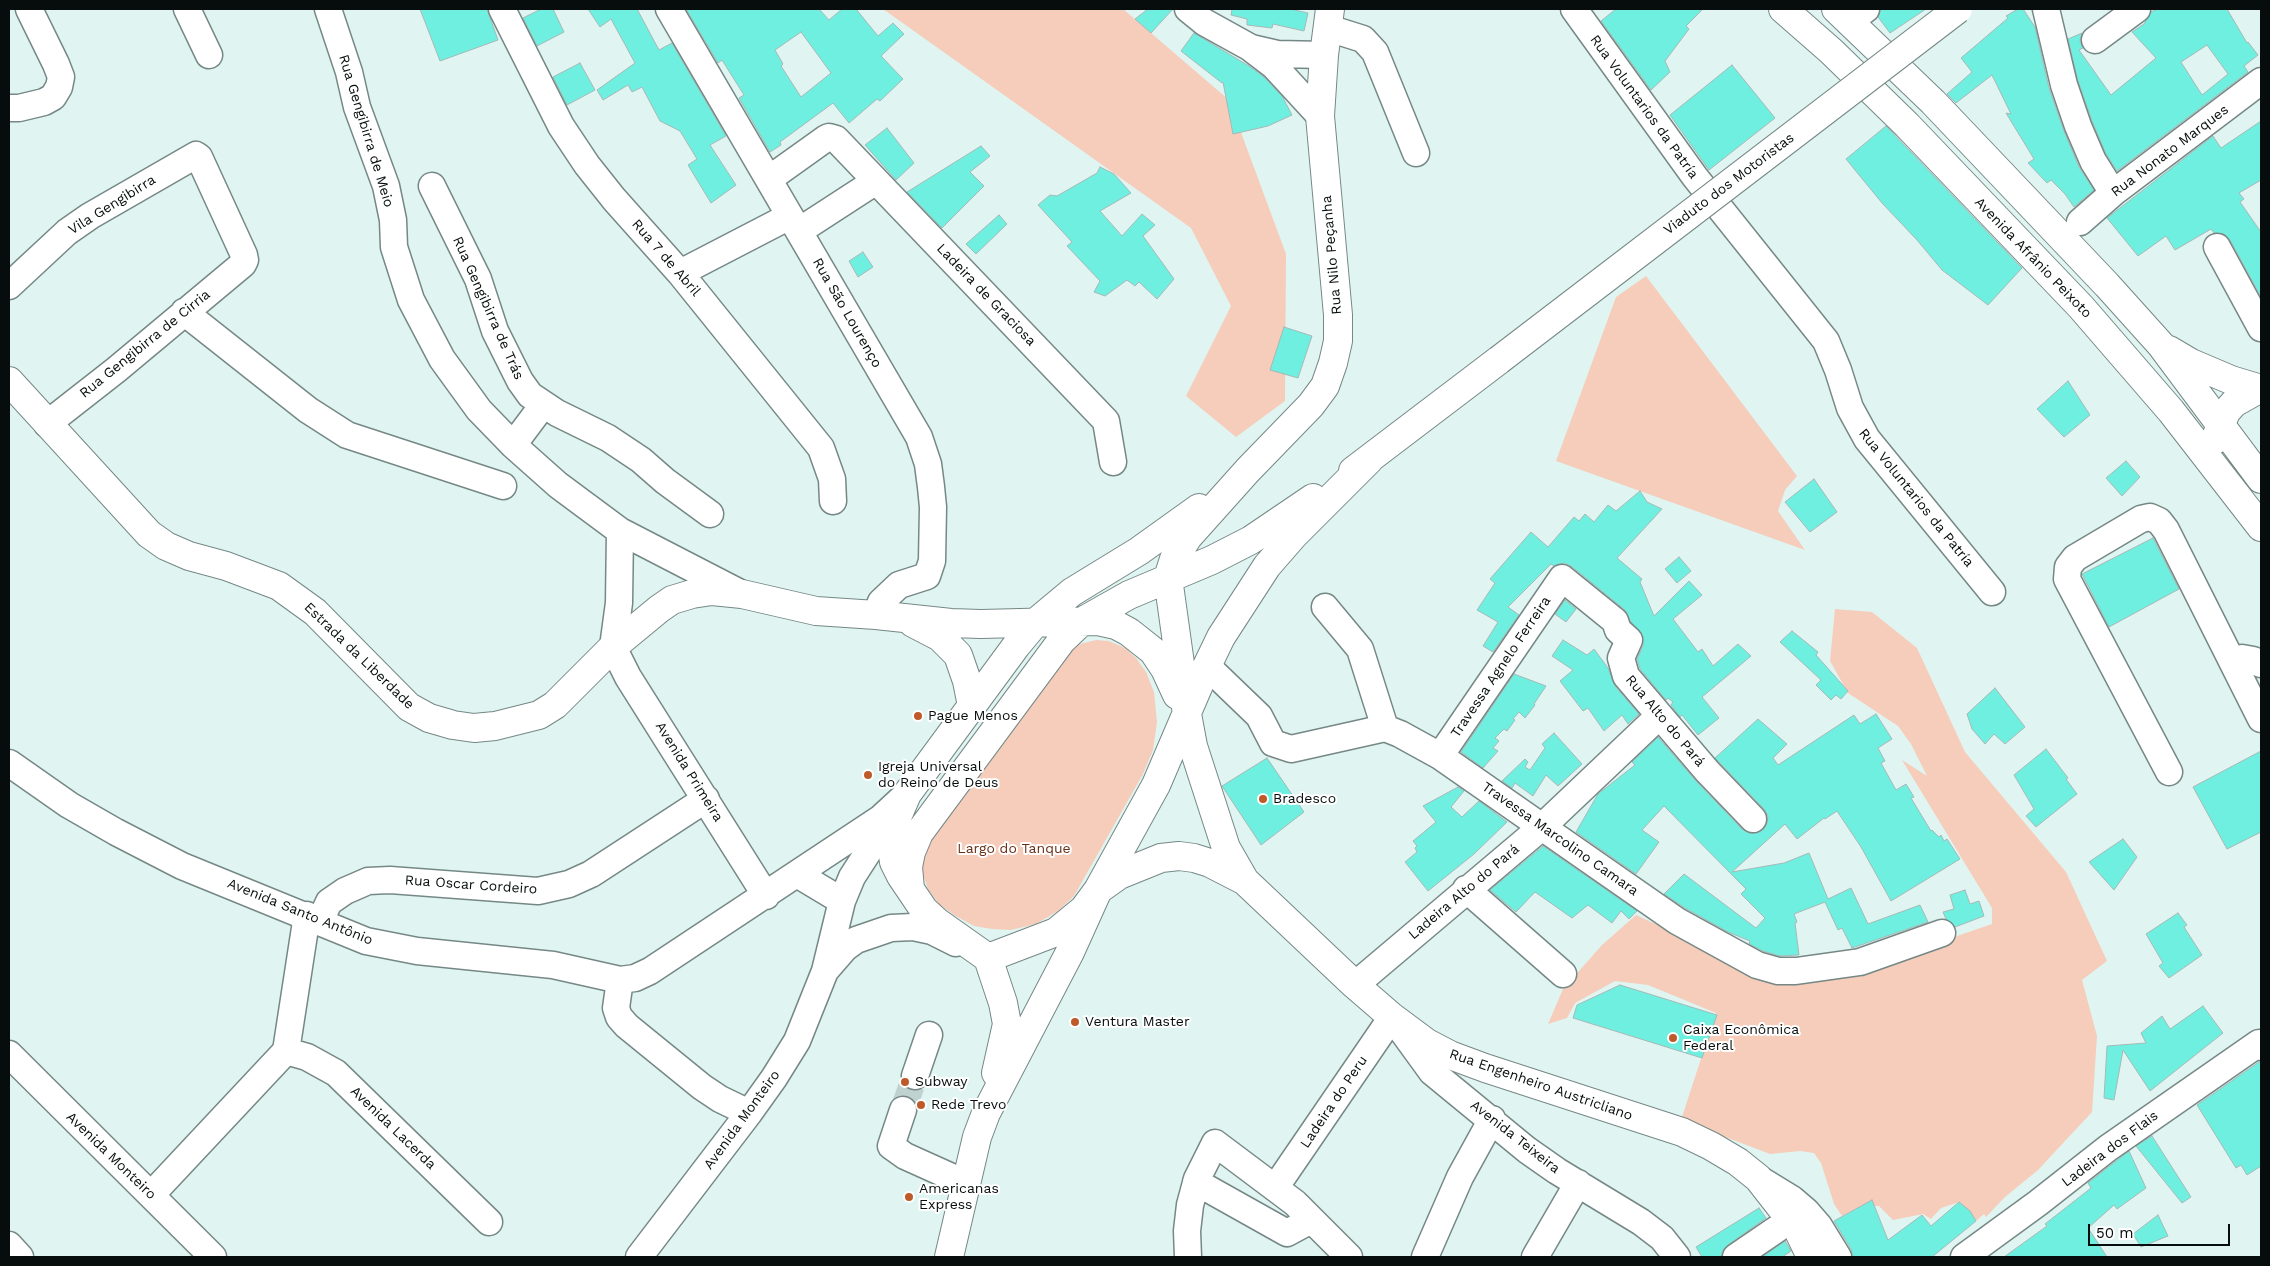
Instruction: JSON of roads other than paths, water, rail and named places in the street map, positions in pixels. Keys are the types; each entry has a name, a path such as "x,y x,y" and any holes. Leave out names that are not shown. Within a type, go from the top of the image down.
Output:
{"main road":[{"name":"Avenida Afrânio Peixoto","path":"1783,9 1831,51 1907,125 2082,307 2134,367 2261,527"},
{"name":"Viaduto dos Motoristas","path":"1368,460 1958,9"},
{"path":"1850,13 2107,285 2161,345 2261,479"},
{"name":"Rua Nilo Peçanha","path":"1168,578 1174,559 1188,537 1248,470 1312,405 1325,386 1336,348 1338,315 1320,116 1324,55 1329,18"},
{"path":"2161,345 2191,363 2260,389"},
{"name":"Estrada da Liberdade","path":"9,381 149,534 166,546 190,556 226,566 279,586 315,612 409,707 429,718 452,725 474,728 517,722 538,716 561,700 613,647 638,625 672,600 712,591 742,594"},
{"path":"2210,462 2220,424 2234,403 2260,389"},
{"path":"910,889 908,867 911,852 919,833 1048,656 1081,622 1129,595 1212,560 1251,540 1368,460"},
{"path":"949,1257 977,1137 986,1113 1054,982 1098,890 1156,785 1207,666 1232,620 1267,566 1294,535 1368,460"},
{"name":"Rua Nilo Peçanha","path":"1036,622 1072,592 1172,529 1248,470"},
{"path":"1168,578 1187,714"},
{"name":"Rua Gengibirra de Meio","path":"742,594 816,611 981,624 1098,621 1116,625 1129,632 1153,652 1165,669 1187,714"},
{"name":"Rua Gengibirra de Meio","path":"888,616 930,631 958,655"},
{"path":"986,1113 1007,1024 1003,1003 988,958 937,922 924,910 894,862 891,842 895,822 907,794 1036,622"},
{"path":"972,706 967,681 958,655 959,644 962,637 981,624"},
{"name":"Rua Engenheiro Austricliano","path":"1187,714 1194,746 1217,824 1226,848 1245,881 1355,985 1392,1017 1427,1043 1450,1055 1682,1132 1738,1162 1758,1178 1797,1228 1812,1257"},
{"name":"Rua Engenheiro Austricliano","path":"1098,890 1119,875 1139,865 1161,858 1179,856 1194,858 1210,864 1245,881"},
{"path":"988,958 1056,932 1084,909 1098,890"}],"street":[{"path":"9,108 19,108 44,102 53,97 59,87 61,77 29,9"},
{"path":"187,9 209,55"},
{"name":"Rua Gengibirra de Meio","path":"328,9 349,72 357,107 386,186 393,220 394,247 411,300 442,359 479,410 513,446 558,485 620,531 742,594"},
{"name":"Rua 7 de Abril","path":"502,9 561,126 587,165 614,199 680,273 821,448 832,479 833,501"},
{"name":"Rua São Lourenço","path":"668,9 919,437 928,464 933,507 930,569 927,576 899,585 888,593 881,602 888,616"},
{"path":"1188,9 1204,22 1251,48 1274,66 1320,116"},
{"name":"Rua Voluntarios da Patría","path":"1574,9 1694,177 1826,341 1838,370 1850,408 1867,439 1992,592"},
{"path":"2046,9 2064,85 2078,126 2093,161 2113,193"},
{"path":"2095,40 2137,9"},
{"path":"1329,18 1362,39 1375,52 1416,153"},
{"path":"1251,48 1277,54 1324,55"},
{"name":"Rua Nonato Marques","path":"2080,222 2113,193 2261,81"},
{"name":"Ladeira de Graciosa","path":"768,179 825,139 830,137 836,139 1106,421 1113,462"},
{"name":"Vila Gengibirra","path":"9,286 67,232 90,216 192,156 199,156"},
{"name":"Rua Gengibirra de Cirria","path":"47,424 116,370 243,264 245,260 244,255 199,156"},
{"path":"680,273 795,223 876,181"},
{"name":"Rua Gengibirra de Trás","path":"432,186 478,279 495,331 520,381 530,395 544,405 608,438 642,460 665,482 710,514"},
{"path":"2217,247 2261,328"},
{"path":"184,312 308,410 347,435 503,486"},
{"path":"513,446 544,405"},
{"path":"2169,772 2067,579 2068,567 2076,558 2141,519 2150,518 2159,521 2166,530 2261,719"},
{"path":"613,647 619,602 620,531"},
{"name":"Rua Alto do Pará","path":"1562,578 1615,621 1618,630 1630,640 1621,658 1626,676 1707,772 1752,819"},
{"name":"Travessa Agnelo Ferreira","path":"1440,756 1562,578"},
{"path":"1207,666 1247,702 1259,716 1273,743 1282,747 1291,749 1385,728 1360,649 1326,607"},
{"name":"Avenida Primeira","path":"613,647 628,677 766,896"},
{"path":"2232,662 2242,658 2261,664"},
{"name":"Ladeira Alto do Pará","path":"1355,985 1542,826 1659,716"},
{"name":"Travessa Marcolino Camara","path":"1385,728 1440,756 1677,921 1757,965 1778,972 1796,972 1860,962 1942,933"},
{"name":"Avenida Santo Antônio","path":"9,763 69,805 182,866 366,941 417,951 553,965 620,980"},
{"path":"749,1112 720,1099 702,1087 627,1026 619,1017 616,1008 620,980 635,978 650,971 766,896 881,818 907,794"},
{"path":"907,794 869,848 852,877 842,902 845,935 891,928 913,927 932,931 988,958"},
{"name":"Rua Oscar Cordeiro","path":"313,918 329,902 345,890 368,881 390,880 538,891 569,884 591,874 706,799"},
{"path":"797,874 842,902"},
{"path":"1466,889 1563,974"},
{"path":"151,1195 286,1051 313,918"},
{"name":"Avenida Monteiro","path":"641,1257 749,1112 797,1041 825,971 845,935"},
{"name":"Avenida Teixeira","path":"1392,1017 1432,1072 1492,1119 1527,1150 1662,1238 1678,1257"},
{"name":"Ladeira do Peru","path":"1275,1188 1392,1017"},
{"path":"915,1076 929,1035"},
{"name":"Ladeira dos Flais","path":"1964,1257 2038,1203 2108,1148 2260,1045"},
{"name":"Avenida Lacerda","path":"286,1051 307,1057 336,1073 489,1222"},
{"name":"Avenida Monteiro","path":"9,1054 213,1257"},
{"path":"903,1110 890,1146 904,1156 966,1182"},
{"path":"1425,1257 1460,1177 1492,1119"},
{"path":"1188,1257 1187,1231 1190,1205 1196,1182 1205,1160 1215,1143 1275,1188 1349,1257"},
{"path":"1758,1178 1792,1199 1806,1211 1819,1226 1838,1257"},
{"path":"1196,1182 1287,1233 1311,1220"},
{"path":"1535,1257 1578,1183"},
{"path":"1736,1257 1777,1229"},
{"path":"9,1245 20,1257"}],"tunnel":[{"path":"903,1110 915,1076"}],"place":[{"name":"Pague Menos","path":"918,716"},
{"name":"Igreja Universal do Reino de Deus","path":"868,775"},
{"name":"Bradesco","path":"1263,799"},
{"name":"Ventura Master","path":"1075,1022"},
{"name":"Caixa Econômica Federal","path":"1673,1038"},
{"name":"Subway","path":"905,1082"},
{"name":"Rede Trevo","path":"921,1105"},
{"name":"Americanas Express","path":"909,1197"}],"park label":[{"name":"Largo do Tanque","path":"1014,849"}]}
